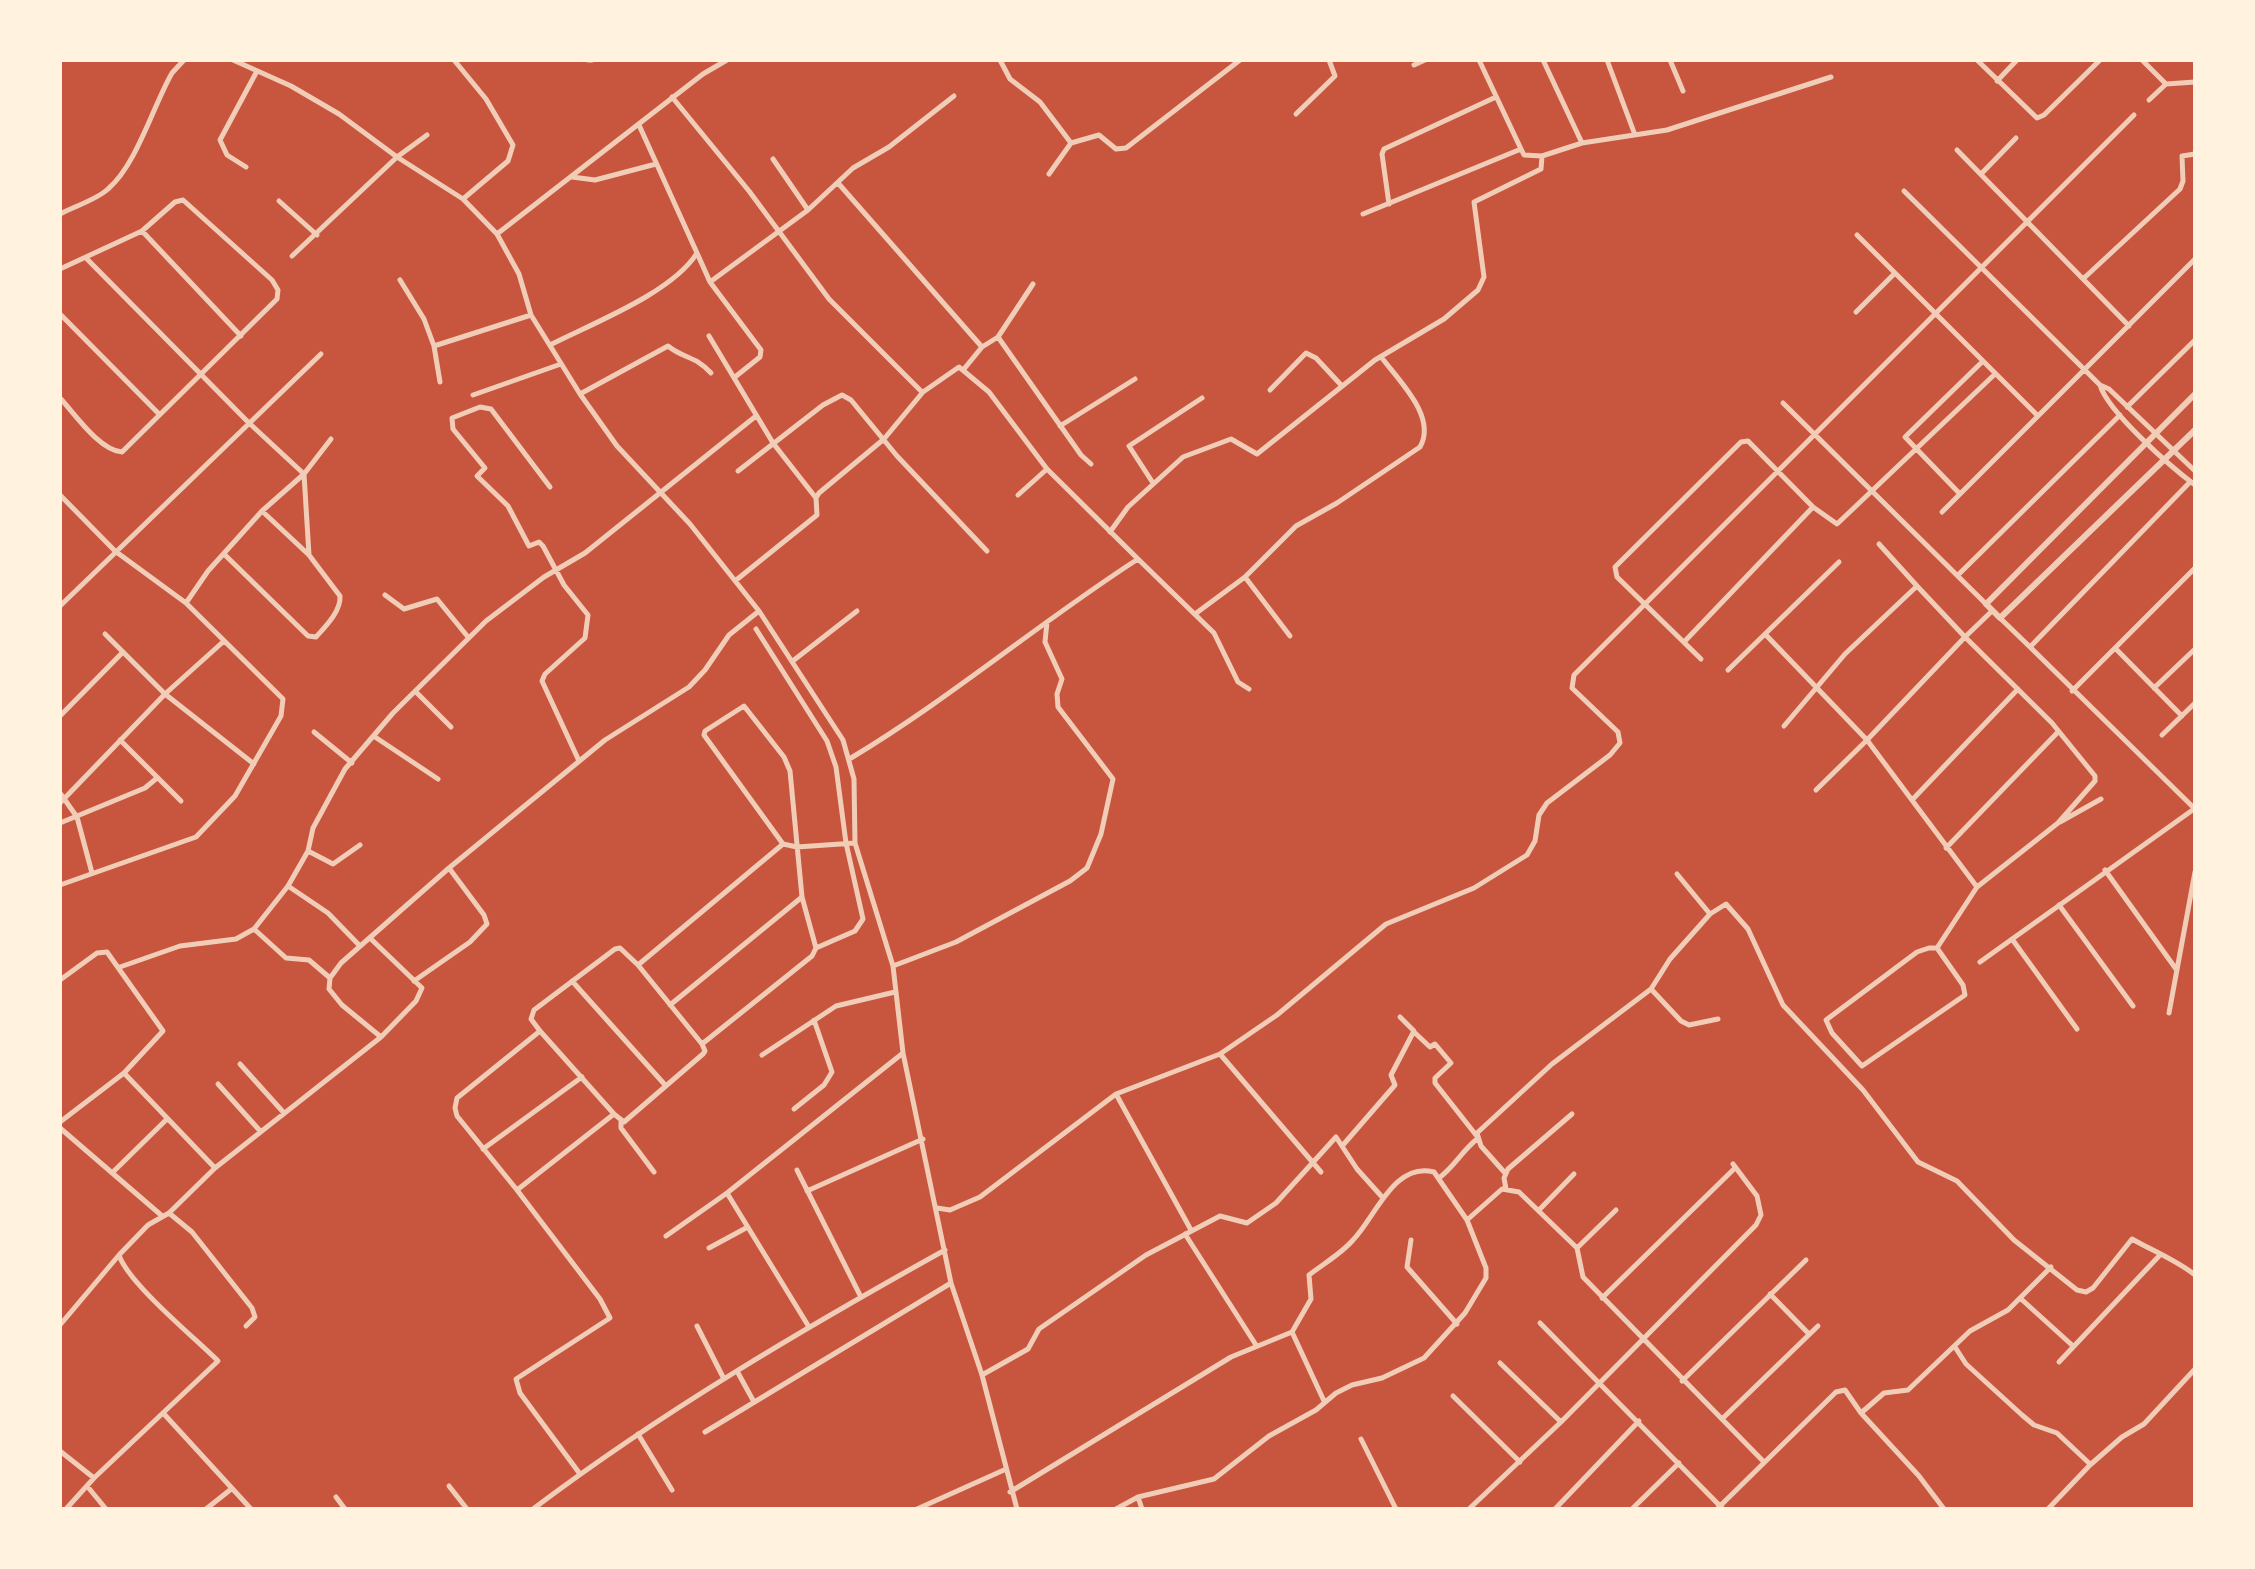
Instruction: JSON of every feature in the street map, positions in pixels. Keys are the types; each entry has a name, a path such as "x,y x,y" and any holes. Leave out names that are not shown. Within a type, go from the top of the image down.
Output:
{"street":[{"path":"60,214 105,192 115,182 159,96 184,60"},
{"path":"234,60 339,114 398,158 464,198 497,234 519,274 531,315 580,394 617,446 690,524 759,611 834,723 851,758 855,842 893,966 903,1053 951,1284 982,1375 1016,1509"},
{"path":"454,60 486,99 513,145 508,162 464,198"},
{"path":"497,234 672,97 727,60"},
{"path":"1000,60 1010,78 1040,102 1071,143"},
{"path":"1049,174 1071,143 1099,135 1116,149 1126,148 1240,60"},
{"path":"1296,114 1335,76 1329,60"},
{"path":"1414,64 1425,60"},
{"path":"1479,60 1524,155 1542,156 1582,143 1667,130 1830,77"},
{"path":"1543,60 1582,143"},
{"path":"1608,60 1636,135"},
{"path":"1670,60 1682,91"},
{"path":"1977,60 2032,116 2041,117 2100,60"},
{"path":"1985,69 1994,60"},
{"path":"1997,80 2018,60"},
{"path":"2142,60 2166,84"},
{"path":"246,167 224,151 220,140 257,71"},
{"path":"2148,100 2166,84 2195,82"},
{"path":"710,282 808,210 853,168 889,147 954,96"},
{"path":"672,97 749,190 829,300 923,392"},
{"path":"1390,204 1384,148 1496,97"},
{"path":"937,1208 950,1210 980,1197 1116,1094 1220,1054 1277,1014 1386,924 1474,888 1528,855 1546,803 1610,755 1620,743 1618,732 1571,684 1574,675 2134,115"},
{"path":"639,125 710,282 761,350 760,357 734,377"},
{"path":"292,256 427,135"},
{"path":"1981,174 2016,138"},
{"path":"1362,214 1521,149"},
{"path":"1957,150 2129,326"},
{"path":"2084,279 2180,189 2182,156 2195,154"},
{"path":"1110,532 1128,507 1183,457 1231,439 1257,454 1375,360 1444,319 1478,290 1484,277 1474,202 1541,170 1542,156"},
{"path":"773,159 808,210"},
{"path":"571,176 581,181 594,180 656,164"},
{"path":"838,183 982,348"},
{"path":"1904,191 2100,385 2109,389 2195,471"},
{"path":"60,270 142,231 175,202 183,200 272,280 278,290 277,299 241,336 117,453 60,398"},
{"path":"279,201 316,235"},
{"path":"142,231 241,336"},
{"path":"1857,235 2038,416"},
{"path":"550,344 677,275 697,252"},
{"path":"86,258 304,474 308,555"},
{"path":"1942,512 2195,260"},
{"path":"1856,312 1895,273"},
{"path":"400,280 424,319 434,346 440,382"},
{"path":"816,498 884,439 923,392 950,371 964,369 998,337 1032,284"},
{"path":"60,314 159,414"},
{"path":"434,346 531,315"},
{"path":"708,336 773,443 816,498 817,515 735,581"},
{"path":"998,337 1090,464"},
{"path":"2127,407 2195,340"},
{"path":"580,394 668,346 677,354 700,360 711,372"},
{"path":"1270,390 1306,353 1316,358 1342,386"},
{"path":"60,606 320,354"},
{"path":"1195,614 1245,577 1296,526 1420,446 1428,428 1426,421 1382,358"},
{"path":"1960,494 1905,438 1983,361"},
{"path":"473,396 561,364"},
{"path":"964,369 990,392 1047,470 1214,633 1238,682 1249,688"},
{"path":"1701,659 1617,577 1614,567 1741,442 1748,441 1813,507 1839,523 1996,374"},
{"path":"1060,426 1135,379"},
{"path":"2030,647 2193,484 2120,415 2103,396 2100,385"},
{"path":"1986,604 2195,394"},
{"path":"738,471 823,405 842,395 852,400 987,551"},
{"path":"1153,483 1129,446 1202,398"},
{"path":"1783,403 2195,809 2104,870 1980,962"},
{"path":"550,487 490,409 480,407 452,418 452,429 485,468 477,476 480,482 508,506 529,546 539,542 543,546 570,596 588,615 585,638 542,681 579,761"},
{"path":"1958,575 2120,415"},
{"path":"120,967 180,946 236,939 254,929 288,886 308,851 313,828 352,763 392,713 468,638 544,577 586,553 756,416"},
{"path":"2000,618 2195,430"},
{"path":"186,603 208,570 304,474 331,439"},
{"path":"1018,495 1047,470"},
{"path":"60,494 115,551 186,603 283,699 281,716 235,796 196,837 60,885"},
{"path":"1685,641 1813,507"},
{"path":"224,554 308,636 313,637 332,617 341,602 337,590 308,555 262,512"},
{"path":"1879,544 2095,776 2095,781 2058,823"},
{"path":"851,758 1138,559"},
{"path":"1728,670 1839,562"},
{"path":"2072,691 2195,568"},
{"path":"1245,577 1290,636"},
{"path":"1784,726 1816,686 1917,586"},
{"path":"386,595 404,609 437,599 468,638"},
{"path":"381,1036 342,1005 330,989 330,978 359,945 604,740 689,688 728,635 759,611"},
{"path":"1816,790 1992,611"},
{"path":"794,660 858,612"},
{"path":"893,966 956,942 1070,882 1094,858 1113,779 1058,707 1062,679 1045,642 1047,620"},
{"path":"702,1044 812,956 816,948 855,931 862,919 836,767 827,741 756,629"},
{"path":"104,634 165,694 254,764"},
{"path":"1764,634 1867,740 1978,887"},
{"path":"92,873 77,818 62,798 165,694 224,641"},
{"path":"2115,648 2182,716"},
{"path":"2154,688 2195,649"},
{"path":"60,716 123,652"},
{"path":"1913,799 2018,689"},
{"path":"416,692 451,728"},
{"path":"2162,735 2195,703"},
{"path":"816,948 802,896 797,847 788,764 746,708 741,707 704,735 784,844 797,847 855,842"},
{"path":"314,732 352,763"},
{"path":"1946,848 2058,732"},
{"path":"375,737 438,778"},
{"path":"120,740 181,801"},
{"path":"60,823 144,788 157,778"},
{"path":"1937,948 1963,985 1965,995 1862,1066 1832,1033 1826,1020 1917,952 1937,948 1978,887 2058,823 2100,799"},
{"path":"638,965 784,844"},
{"path":"308,851 333,864 360,845"},
{"path":"414,981 470,942 487,924 448,868"},
{"path":"2104,870 2177,971"},
{"path":"2169,1014 2195,872"},
{"path":"1677,874 1710,914"},
{"path":"288,886 328,912 359,945"},
{"path":"670,1005 802,896"},
{"path":"1440,1178 1455,1165 1460,1152 1552,1064 1651,989 1670,959 1724,904 1748,929 1783,1006 1863,1090 1918,1162 1957,1181 2014,1240 2077,1290 2086,1292 2093,1288 2132,1239 2195,1275"},
{"path":"2059,905 2132,1006"},
{"path":"254,929 286,958 309,960 330,978"},
{"path":"60,1325 119,1255 160,1215 169,1213 216,1168 381,1036 421,994 422,988 371,938"},
{"path":"2012,939 2078,1029"},
{"path":"621,1122 705,1052 638,965 617,948 534,1010 531,1019 621,1122 621,1128 654,1172"},
{"path":"60,980 96,952 108,952 163,1031 124,1074 60,1125 160,1215"},
{"path":"572,981 666,1086"},
{"path":"1651,989 1689,1025 1718,1019"},
{"path":"762,1054 836,1006 896,992"},
{"path":"1400,1018 1430,1047 1436,1044 1451,1063 1435,1083 1505,1173 1506,1189"},
{"path":"794,1109 824,1085 832,1072 814,1020"},
{"path":"540,1031 457,1098 457,1116 518,1190 610,1318 516,1379 520,1393 580,1474"},
{"path":"1343,1144 1395,1085 1390,1074 1414,1031"},
{"path":"666,1236 728,1194 903,1053"},
{"path":"1220,1054 1321,1172"},
{"path":"240,1064 284,1112"},
{"path":"124,1074 216,1168"},
{"path":"482,1149 582,1077"},
{"path":"218,1084 261,1132"},
{"path":"1116,1094 1188,1232 1256,1345"},
{"path":"518,1190 614,1114"},
{"path":"1505,1173 1572,1114"},
{"path":"112,1173 166,1120"},
{"path":"982,1375 1028,1350 1039,1329 1146,1255 1220,1216 1250,1222 1276,1203 1333,1138 1338,1137 1357,1169 1383,1198"},
{"path":"806,1191 923,1139"},
{"path":"1469,1509 1602,1382 1760,1220 1756,1196 1734,1165 1602,1298"},
{"path":"797,1170 861,1297"},
{"path":"1010,1492 1231,1357 1292,1332 1311,1299 1309,1275 1353,1241 1398,1182 1421,1170 1429,1170 1440,1178 1467,1220 1486,1274 1456,1324 1424,1358 1382,1378 1352,1385 1324,1401 1316,1410 1269,1436 1214,1479 1138,1497 1116,1509"},
{"path":"1540,1209 1574,1174"},
{"path":"1506,1189 1520,1192 1578,1248 1580,1271 1602,1298 1763,1461"},
{"path":"1467,1220 1506,1189"},
{"path":"728,1194 808,1327"},
{"path":"1578,1248 1616,1210"},
{"path":"169,1213 192,1232 252,1308 255,1317 246,1326"},
{"path":"708,1248 746,1228"},
{"path":"1412,1240 1407,1267 1456,1324"},
{"path":"533,1509 724,1378 945,1250"},
{"path":"66,1509 218,1361 122,1265 119,1255"},
{"path":"2059,1362 2159,1256"},
{"path":"1682,1381 1806,1260"},
{"path":"1861,1413 1884,1393 1908,1390 1978,1326 2004,1313 2051,1267"},
{"path":"704,1432 951,1284"},
{"path":"1770,1294 1808,1334"},
{"path":"2020,1298 2074,1347"},
{"path":"1540,1322 1720,1508 1763,1461 1840,1390 1845,1390 1944,1509"},
{"path":"696,1326 724,1378"},
{"path":"1722,1420 1818,1326"},
{"path":"1292,1332 1324,1401"},
{"path":"1954,1347 1966,1364 2022,1415 2034,1425 2058,1433 2090,1465"},
{"path":"1500,1363 1561,1422"},
{"path":"2048,1509 2090,1465 2144,1424 2195,1368"},
{"path":"737,1371 754,1402"},
{"path":"1453,1396 1520,1462"},
{"path":"164,1414 250,1509"},
{"path":"1556,1509 1639,1421"},
{"path":"638,1434 672,1490"},
{"path":"1361,1439 1396,1509"},
{"path":"60,1451 94,1478"},
{"path":"1632,1509 1678,1462"},
{"path":"917,1509 1004,1470"},
{"path":"87,1486 106,1509"},
{"path":"449,1486 468,1509"},
{"path":"206,1509 230,1490"},
{"path":"336,1497 345,1509"},
{"path":"1138,1497 1142,1509"}]}
